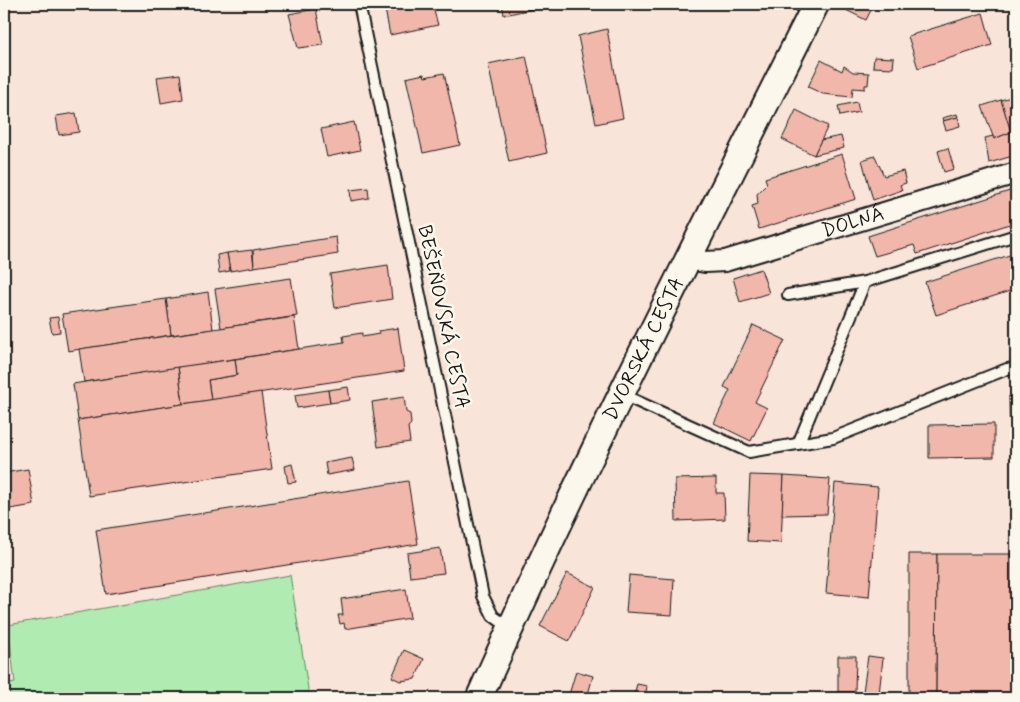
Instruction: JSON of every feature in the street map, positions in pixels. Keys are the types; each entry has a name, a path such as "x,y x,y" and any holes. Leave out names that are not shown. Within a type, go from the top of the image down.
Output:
{"street":[{"name":"DVORSKÁ CESTA","path":"479,698 510,628 688,259 816,4"},
{"name":"DOLNÁ","path":"688,259 704,262 725,261 1016,173"}],"lane":[{"name":"BEŠEŇOVSKÁ CESTA","path":"359,4 483,596 493,616 510,628"},
{"path":"788,295 866,282 1016,235"},
{"path":"798,444 866,282"},
{"path":"623,395 749,452 833,438 1007,369 1016,368"}],"shaded area":[{"path":"4,4 1016,4 1016,698 4,698"}],"green space":[{"path":"290,575 309,695 287,698 4,698 4,685 15,683 8,625"}],"building":[{"path":"384,4 432,4 438,25 390,35"},
{"path":"502,4 551,4 551,5 504,15"},
{"path":"849,4 874,4 866,20 846,10"},
{"path":"316,9 323,45 298,48 289,14"},
{"path":"983,13 992,45 918,68 908,36"},
{"path":"607,29 623,118 596,124 578,36"},
{"path":"526,56 547,153 509,162 488,64"},
{"path":"874,57 894,58 893,68 873,67"},
{"path":"821,60 842,71 844,66 853,72 869,73 868,85 865,85 865,89 853,88 852,97 823,94 808,87"},
{"path":"444,73 460,145 423,153 406,78 424,74 425,77"},
{"path":"180,74 183,99 161,103 157,77"},
{"path":"1011,97 1016,107 1016,149 1001,100"},
{"path":"1001,100 1011,132 994,139 982,106"},
{"path":"857,102 859,112 840,116 838,106"},
{"path":"796,110 828,126 814,155 782,139"},
{"path":"76,113 79,132 59,135 56,116"},
{"path":"957,114 958,117 943,121 942,118"},
{"path":"958,117 960,126 946,130 943,121"},
{"path":"354,122 360,150 327,157 321,129"},
{"path":"1011,132 1016,155 989,163 985,138 993,136 994,139"},
{"path":"841,136 844,148 814,155 821,140"},
{"path":"948,148 954,169 944,172 938,151"},
{"path":"842,154 856,199 759,229 752,206 758,204 757,194 767,184 765,178"},
{"path":"875,156 884,176 903,171 906,183 900,185 902,190 873,200 862,160"},
{"path":"368,188 369,198 351,201 350,190"},
{"path":"1016,189 1016,222 917,254 914,245 875,256 868,236"},
{"path":"336,237 338,254 254,267 253,250"},
{"path":"252,250 254,267 230,271 227,253"},
{"path":"227,253 230,271 219,273 217,255"},
{"path":"1016,253 1016,289 936,315 925,282"},
{"path":"388,265 392,299 335,308 330,274"},
{"path":"761,269 769,293 740,302 733,278"},
{"path":"291,278 297,316 221,328 215,289"},
{"path":"208,292 213,329 171,335 166,299"},
{"path":"166,299 171,335 68,351 62,314"},
{"path":"58,317 60,332 52,333 49,318"},
{"path":"294,317 299,349 84,382 79,349"},
{"path":"753,325 785,340 755,402 767,408 751,441 714,423 730,390 724,387"},
{"path":"398,328 404,371 211,400 208,380 237,375 235,359 344,342 343,336 362,333 362,337 379,334 378,331"},
{"path":"235,359 237,375 208,380 211,400 183,404 178,367"},
{"path":"178,367 183,404 78,420 73,384"},
{"path":"348,387 350,400 330,403 328,390"},
{"path":"328,390 330,403 297,408 295,395"},
{"path":"261,392 272,469 89,496 78,420"},
{"path":"1009,396 1016,396 1016,445 1010,446"},
{"path":"404,397 406,412 410,414 411,424 408,427 410,442 378,447 372,402"},
{"path":"994,424 994,457 929,458 929,425"},
{"path":"352,458 355,470 327,475 325,463"},
{"path":"292,464 296,482 288,483 285,466"},
{"path":"28,469 34,505 4,510 4,473"},
{"path":"750,475 784,476 781,543 747,541"},
{"path":"784,476 830,479 827,514 782,515"},
{"path":"716,478 716,493 724,493 725,519 676,521 675,479"},
{"path":"408,481 418,544 106,594 96,530"},
{"path":"835,483 878,487 869,597 826,593"},
{"path":"440,548 444,573 410,577 407,553"},
{"path":"909,554 937,554 936,698 909,698"},
{"path":"937,554 1013,554 1013,698 936,698"},
{"path":"567,573 595,587 569,641 540,626"},
{"path":"629,575 674,579 672,615 626,612"},
{"path":"406,589 410,618 345,629 344,623 340,624 338,615 343,615 341,599"},
{"path":"404,650 424,659 415,679 400,681 392,677"},
{"path":"838,656 856,656 855,692 838,692"},
{"path":"868,656 883,658 879,694 863,692"},
{"path":"576,671 593,676 587,698 568,698"},
{"path":"637,684 647,686 645,697 634,695"}]}
